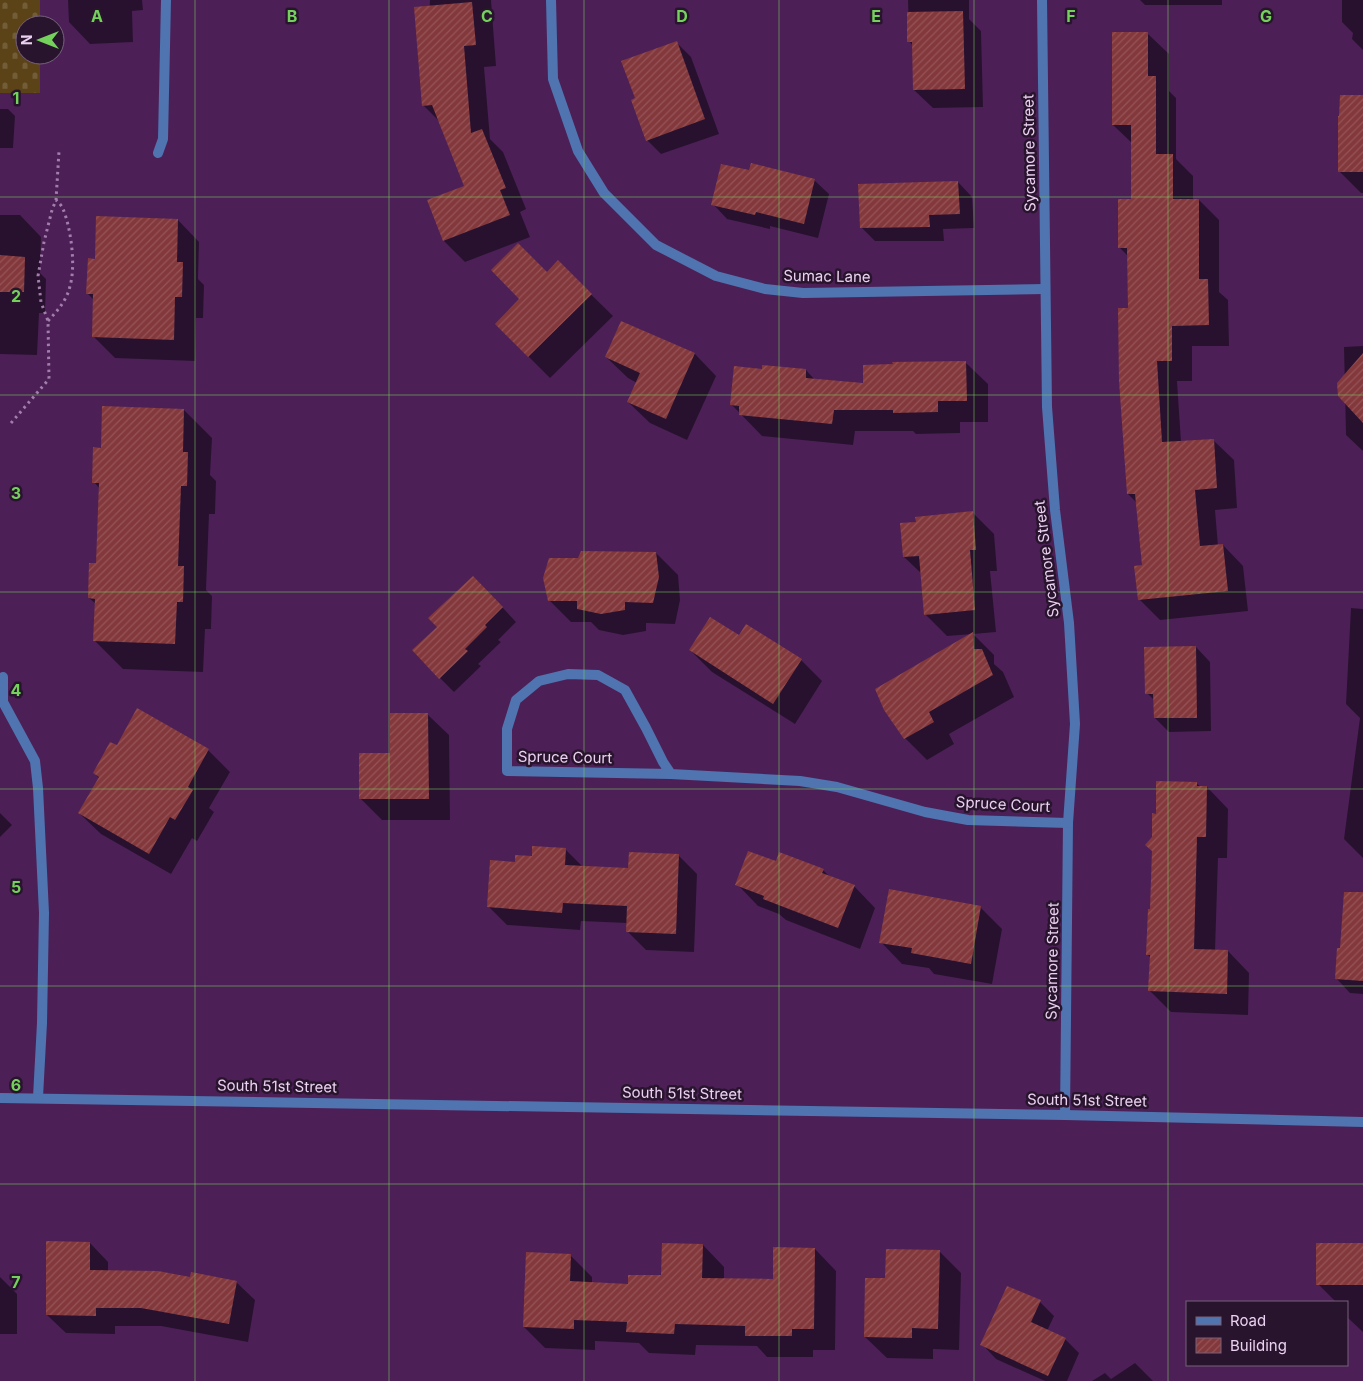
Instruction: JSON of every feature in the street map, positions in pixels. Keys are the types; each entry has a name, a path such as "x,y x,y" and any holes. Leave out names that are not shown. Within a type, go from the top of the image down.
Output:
{"street":[{"path":"158,153 163,139 166,0"},
{"name":"Sumac Lane","path":"551,0 553,79 578,151 604,193 656,246 716,276 765,288 803,293 1045,289"},
{"name":"Sycamore Street","path":"1042,0 1047,407 1055,510 1069,623 1075,724 1068,823 1065,1114"},
{"name":"Spruce Court","path":"672,774 663,762 625,690 598,675 568,674 539,681 516,700 507,729 507,771 672,774 800,781 837,786 925,812 968,820 1068,823"},
{"path":"3,677 3,702 35,761 38,788 44,913 42,1023 38,1097"},
{"name":"South 51st Street","path":"0,1098 38,1097 1065,1114 1363,1122"}],"path":[{"path":"12,423 49,379 48,321 41,302 38,276 44,242 56,200 59,151"},
{"path":"48,321 62,306 71,286 73,262 65,215 63,208 56,200"}],"green space":[{"path":"0,0 40,0 40,15 15,15 15,65 40,65 40,93 0,93"}],"building":[{"path":"472,2 476,45 464,46 471,133 482,129 506,188 500,190 510,215 443,241 427,200 464,186 432,105 422,106 414,7"},
{"path":"963,11 965,89 913,90 912,42 907,42 907,12"},
{"path":"1112,32 1148,32 1148,76 1156,76 1156,154 1173,154 1173,199 1199,199 1199,279 1208,279 1209,325 1172,326 1172,361 1157,361 1162,442 1214,439 1217,488 1195,490 1200,546 1223,544 1228,591 1138,600 1134,566 1142,565 1135,494 1127,494 1119,381 1118,308 1128,308 1127,248 1118,248 1118,199 1131,199 1131,125 1112,125"},
{"path":"677,41 705,119 646,141 631,100 635,98 621,61"},
{"path":"1340,95 1363,95 1363,172 1338,172"},
{"path":"751,163 815,179 804,224 756,212 755,215 711,205 721,164 749,170"},
{"path":"958,181 960,214 929,215 930,227 860,228 858,184"},
{"path":"96,216 178,219 177,262 183,262 182,297 175,297 174,340 92,337 93,294 86,294 88,258 95,259"},
{"path":"518,243 547,272 558,260 592,294 528,357 495,324 519,299 491,270"},
{"path":"0,255 25,257 24,292 0,292"},
{"path":"621,321 695,353 666,419 627,402 640,373 605,357"},
{"path":"1363,353 1363,423 1338,396 1337,383"},
{"path":"966,361 967,401 938,401 938,412 893,413 893,410 834,410 832,424 739,415 739,406 730,405 734,366 762,369 762,365 806,369 806,378 863,383 863,365 893,364 892,362"},
{"path":"102,406 184,409 183,452 188,452 187,486 181,486 178,566 184,566 183,602 177,602 175,644 93,641 95,599 88,598 89,563 96,563 99,483 92,483 93,447 101,448"},
{"path":"973,511 976,550 970,550 975,610 924,615 919,556 903,557 900,523 916,522 915,517"},
{"path":"581,551 656,552 659,577 653,603 625,602 625,610 601,614 577,609 577,601 548,601 543,578 549,558 578,558"},
{"path":"473,576 503,607 485,625 487,627 465,649 468,651 439,679 412,650 437,627 428,618"},
{"path":"710,617 739,635 746,624 802,659 773,704 689,650"},
{"path":"973,632 974,649 982,649 993,675 929,712 934,722 904,739 884,710 875,689"},
{"path":"1196,646 1197,718 1154,718 1153,694 1145,694 1144,647"},
{"path":"137,708 209,749 188,787 193,790 175,820 170,817 149,854 78,813 99,777 93,773 110,742 117,745"},
{"path":"390,713 428,713 429,799 359,799 359,753 390,753"},
{"path":"1156,781 1197,782 1197,786 1207,786 1206,837 1197,837 1194,949 1228,950 1227,994 1148,991 1150,955 1146,955 1152,851 1145,845 1152,837 1152,813 1156,814"},
{"path":"532,846 566,848 565,865 628,868 629,852 679,854 676,934 626,932 627,906 563,903 562,913 487,907 490,860 515,862 515,855 532,856"},
{"path":"748,851 776,861 779,852 824,869 822,873 855,885 838,928 763,899 764,896 735,885"},
{"path":"889,889 981,906 971,964 911,953 912,948 879,943"},
{"path":"1344,892 1363,892 1363,981 1335,979 1337,948 1340,948"},
{"path":"46,1241 90,1242 90,1270 158,1271 190,1277 191,1272 237,1281 229,1324 141,1308 96,1308 96,1316 46,1315"},
{"path":"662,1243 703,1244 702,1278 773,1279 773,1247 815,1248 814,1329 792,1329 792,1336 745,1336 745,1326 675,1324 674,1334 626,1332 627,1322 574,1320 574,1329 523,1327 526,1252 571,1254 570,1281 628,1284 628,1275 661,1275"},
{"path":"1316,1243 1363,1243 1363,1285 1316,1285"},
{"path":"886,1249 940,1250 938,1329 912,1328 912,1338 864,1337 865,1278 885,1278"},
{"path":"1007,1286 1041,1300 1031,1322 1066,1338 1048,1376 980,1345"}]}
